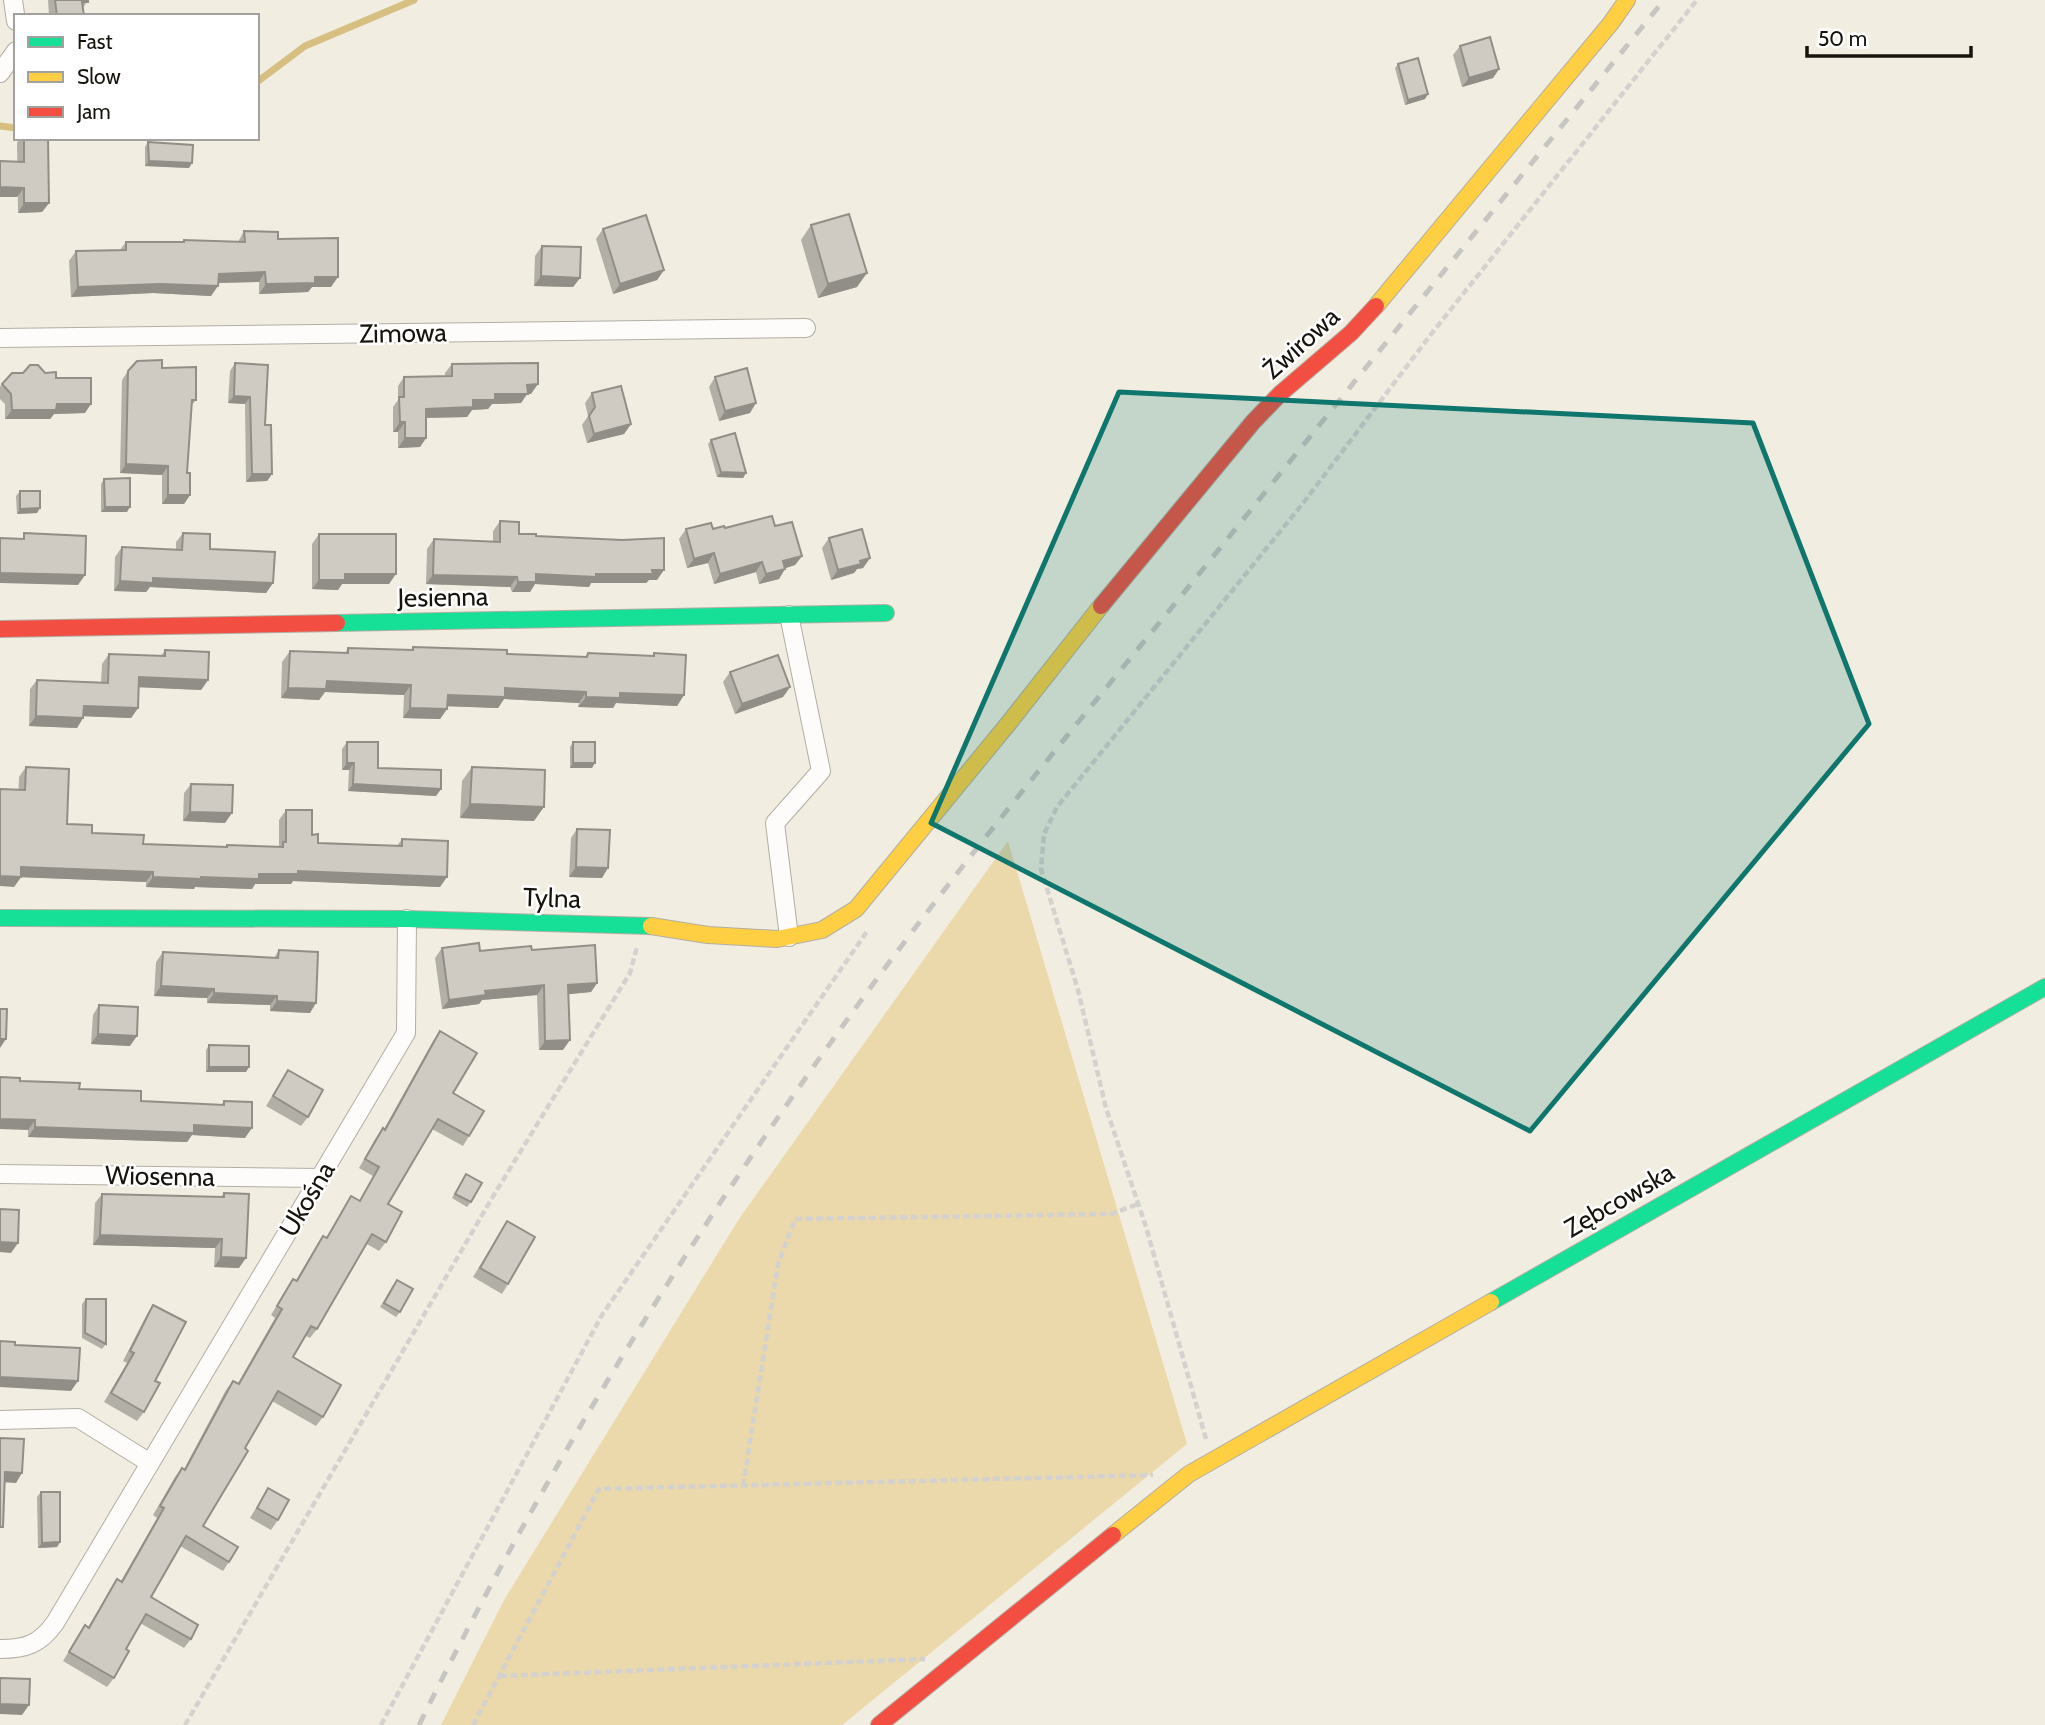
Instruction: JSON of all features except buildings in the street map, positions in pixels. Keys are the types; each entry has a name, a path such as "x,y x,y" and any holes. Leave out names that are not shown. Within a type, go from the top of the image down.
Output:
{"street":[{"name":"Żwirowa","path":"1008,724 1116,586 1253,422 1281,393 1351,333 1391,290 1611,23 1627,0"},
{"path":"0,73 14,54"},
{"name":"Zimowa","path":"0,338 806,328"},
{"name":"Jesienna","path":"0,629 886,613"},
{"path":"789,615 821,771 775,823 789,937"},
{"name":"Tylna","path":"0,918 407,919 643,926 708,935 778,939 789,937 822,930 856,909 1008,724"},
{"name":"Ukośna","path":"0,1649 20,1649 33,1645 46,1636 406,1033 407,919"},
{"name":"Zębcowska","path":"879,1725 1189,1474 1214,1458 2045,987"},
{"name":"Wiosenna","path":"0,1174 320,1178"},
{"path":"0,1420 78,1418 150,1463"}],"path":[{"path":"1214,1458 1138,1204 1106,1108 1078,990 1041,869 1044,834 1057,807 1304,502 1432,333 1698,0"},
{"path":"380,1725 602,1315 874,921"},
{"path":"185,1725 495,1193 630,973 643,926"},
{"path":"743,1486 778,1264 795,1219 1111,1214 1138,1204"},
{"path":"473,1725 599,1489 1189,1474"},
{"path":"499,1676 963,1657"}],"highlighted area":[{"path":"1119,392 1753,423 1869,724 1530,1131 931,823"}],"shaded area":[{"path":"1008,841 1187,1444 842,1725 441,1725 504,1600 739,1219"}],"waterway":[{"path":"259,80 305,46 414,0"},
{"path":"0,126 14,128"}],"railway":[{"path":"419,1725 512,1547 612,1373 720,1203 834,1038 925,915 1019,795 1664,0"}],"traffic: fast":[{"path":"337,623 886,613"},
{"path":"0,918 407,919 651,926"},
{"path":"1491,1302 2045,987"}],"traffic: slow":[{"path":"1376,306 1611,23 1627,0"},
{"path":"651,926 708,935 777,939 822,930 856,909 1101,606"},
{"path":"1113,1535 1189,1474 1491,1302"}],"traffic: jam":[{"path":"1101,606 1253,422 1281,393 1351,333 1376,306"},
{"path":"0,629 337,623"},
{"path":"879,1725 1113,1535"}]}
